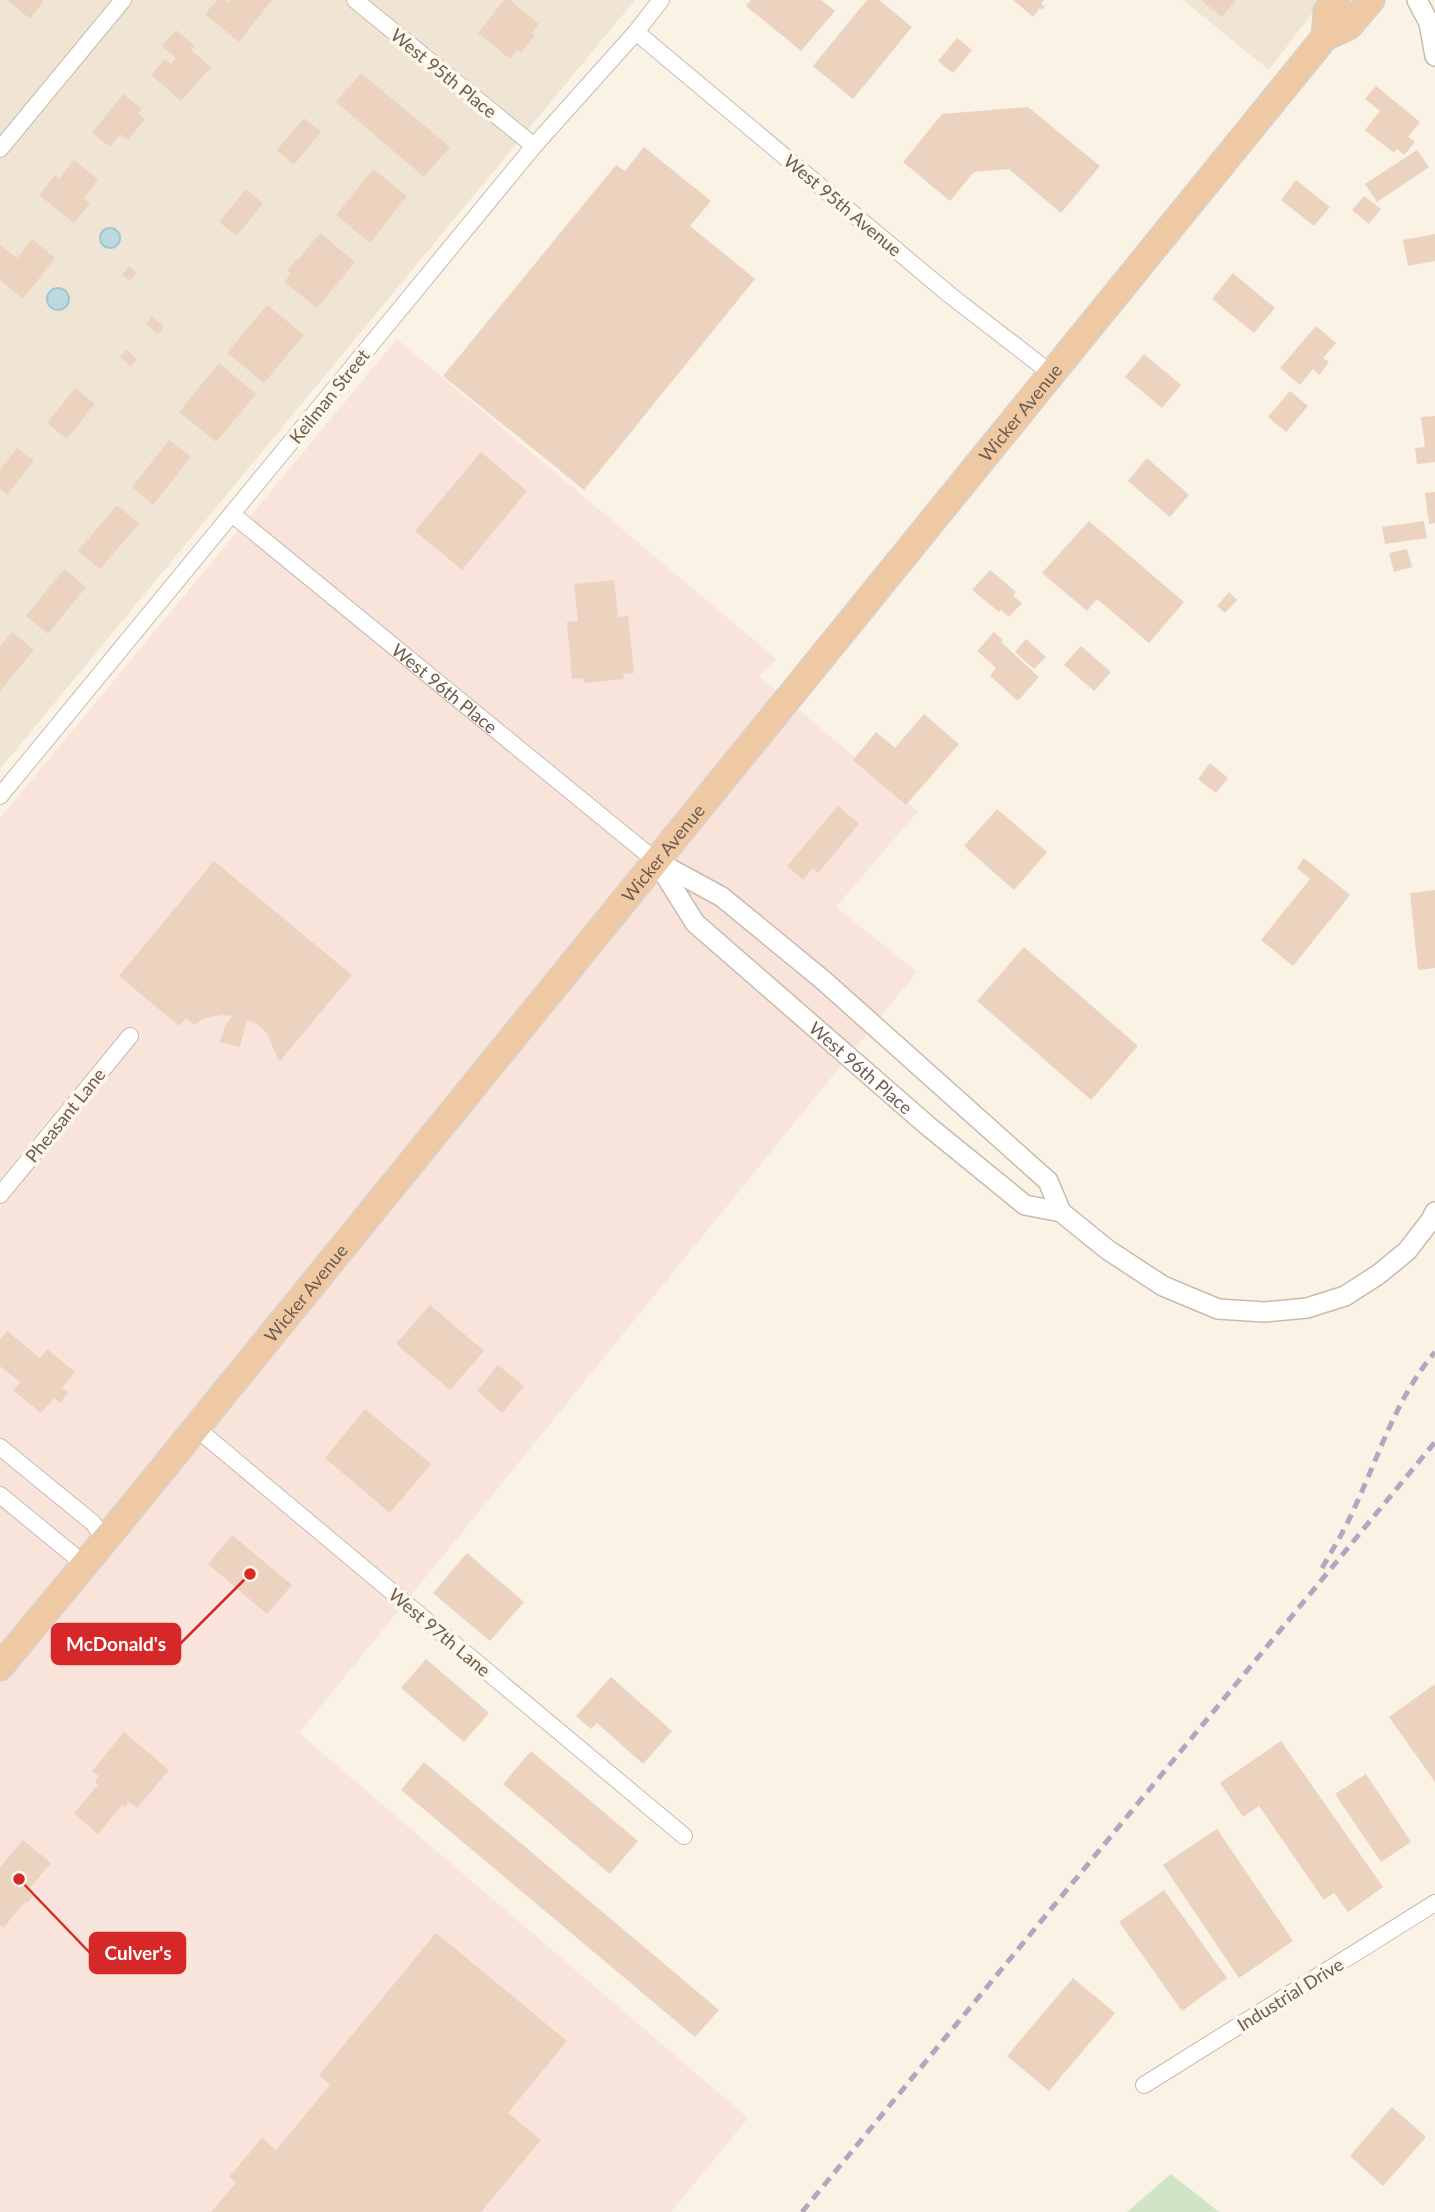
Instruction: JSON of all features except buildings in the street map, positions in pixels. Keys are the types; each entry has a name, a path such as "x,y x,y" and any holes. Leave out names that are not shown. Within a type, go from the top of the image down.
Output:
{"highway":[{"name":"Wicker Avenue","path":"1325,37 1327,11 1336,0"},
{"name":"Wicker Avenue","path":"0,1667 1325,37 1349,26 1371,0"}],"street":[{"path":"0,149 123,0"},
{"name":"West 95th Place","path":"355,0 534,146"},
{"name":"Keilman Street","path":"0,796 534,146 636,32 661,0"},
{"path":"1416,0 1429,23 1435,56"},
{"name":"West 95th Avenue","path":"636,32 951,296 1052,374"},
{"name":"West 96th Place","path":"232,514 656,861 722,897 824,980 1048,1181 1061,1212"},
{"name":"West 96th Place","path":"656,861 695,923 928,1126 1024,1205 1061,1212 1108,1250 1163,1286 1218,1309 1264,1312 1307,1308 1345,1296 1379,1274 1407,1251 1435,1212"},
{"name":"Pheasant Lane","path":"0,1195 130,1035"},
{"name":"West 97th Lane","path":"196,1428 684,1836"},
{"path":"0,1447 93,1523 105,1540"},
{"path":"0,1494 83,1566"},
{"name":"Industrial Drive","path":"1144,2085 1435,1903"}],"shaded area":[{"path":"0,0 635,0 0,769"},
{"path":"1183,0 1322,0 1269,70"},
{"path":"397,339 776,659 759,676 918,811 836,907 917,972 299,1733 748,2118 671,2212 0,2212 0,818"}],"green space":[{"path":"1171,2174 1219,2212 1127,2212"}],"water":[{"path":"110,228 117,231 120,238 117,245 110,248 103,245 100,238 103,231"},
{"path":"58,288 66,291 69,299 66,307 58,310 50,307 47,299 50,291"}],"railway":[{"path":"1322,1568 1350,1518 1399,1408 1435,1352"},
{"path":"802,2212 1435,1442"}],"place":[{"name":"McDonald's","path":"250,1574"},
{"name":"Culver's","path":"19,1879"}]}
